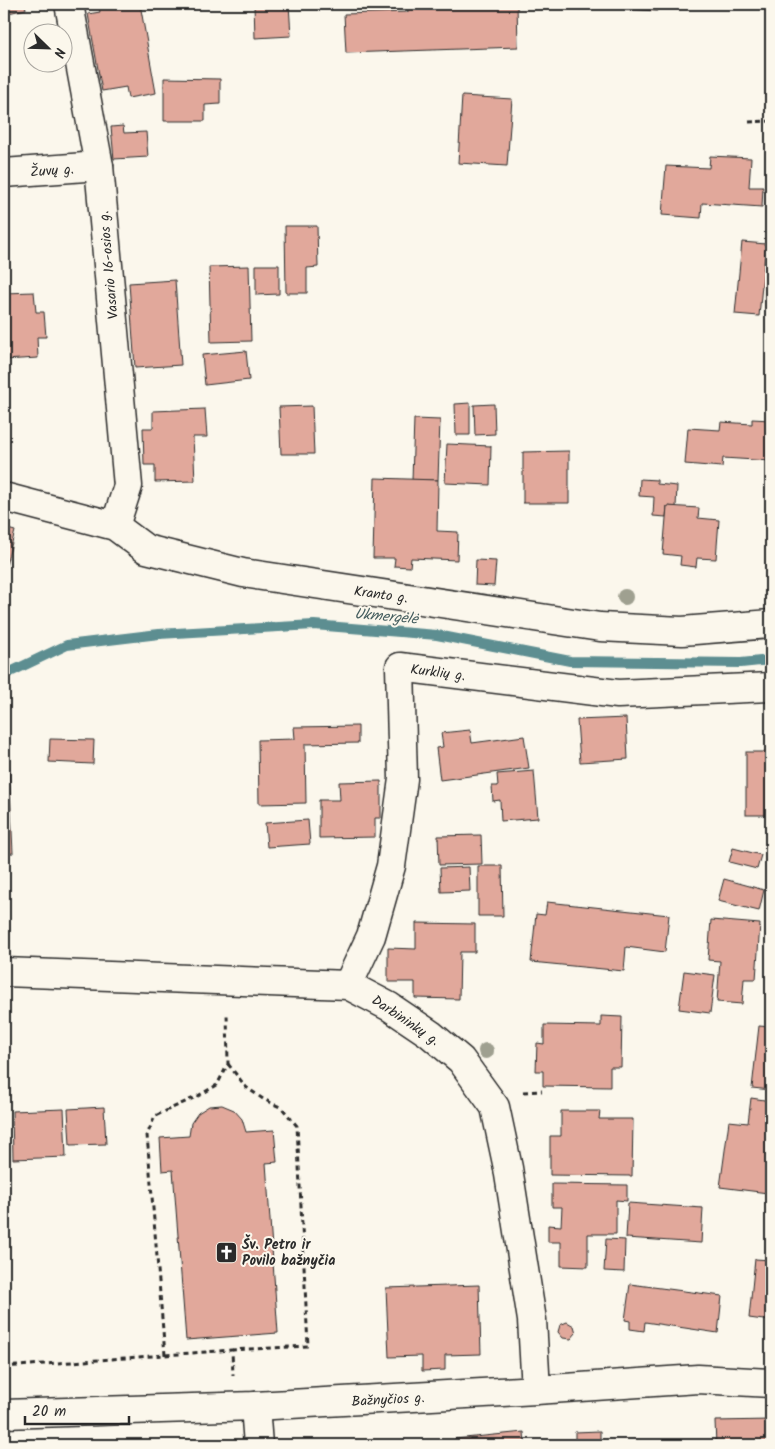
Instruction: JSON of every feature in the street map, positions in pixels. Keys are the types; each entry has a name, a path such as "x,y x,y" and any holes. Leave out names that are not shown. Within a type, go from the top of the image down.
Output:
{"street":[{"name":"Vasario 16-osios g.","path":"69,4 99,166 128,486 115,526"},
{"name":"Žuvų g.","path":"4,173 99,166"},
{"name":"Kranto g.","path":"4,496 115,526 146,549 243,573 590,625 682,631 771,624"},
{"name":"Kurklių g.","path":"348,985 371,936 391,866 402,779 400,667 618,694 771,687"},
{"name":"Darbininkų g.","path":"4,972 348,985 390,1007 430,1034 461,1060 495,1107 508,1168 532,1320 536,1390"},
{"name":"Bažnyčios g.","path":"4,1414 255,1406 698,1379 771,1383"},
{"path":"255,1406 258,1445"}],"path":[{"path":"749,122 771,121"},
{"path":"165,1355 147,1135 155,1116 217,1085 228,1064 227,1034"},
{"path":"4,1367 308,1346 297,1126 282,1108 263,1099 246,1087 228,1064"},
{"path":"520,1092 542,1091"},
{"path":"232,1350 233,1380"}],"building":[{"path":"4,4 25,4 26,9 4,14"},
{"path":"98,4 140,4 156,93 128,98 126,87 102,91 88,14 100,12"},
{"path":"163,4 201,4 200,8 163,6"},
{"path":"254,4 289,4 291,36 255,38"},
{"path":"407,4 517,4 518,47 346,53 344,14 408,12"},
{"path":"625,4 657,4 657,11 624,9"},
{"path":"164,78 220,79 220,104 205,105 205,121 164,121"},
{"path":"462,96 512,99 507,166 458,163"},
{"path":"123,126 124,133 146,132 148,157 114,159 111,127"},
{"path":"710,156 751,158 749,187 763,187 762,207 702,203 701,218 662,215 666,166 709,168"},
{"path":"285,226 317,226 318,267 307,268 307,293 286,293"},
{"path":"742,242 766,244 759,316 735,314"},
{"path":"256,265 279,265 279,294 256,295"},
{"path":"249,266 251,341 211,342 209,267"},
{"path":"175,280 181,365 135,368 129,283"},
{"path":"34,292 36,312 44,312 46,337 37,337 38,358 4,360 4,293"},
{"path":"246,351 249,380 205,385 202,355"},
{"path":"470,403 470,435 456,435 455,404"},
{"path":"494,404 495,434 475,435 474,405"},
{"path":"312,406 314,454 281,454 279,407"},
{"path":"205,409 207,437 193,437 195,481 155,482 155,465 144,465 143,428 153,428 153,411"},
{"path":"414,419 440,420 438,480 412,480"},
{"path":"752,419 771,420 771,461 723,458 722,467 685,464 688,428 720,430 721,422 752,424"},
{"path":"447,444 491,446 490,485 445,483"},
{"path":"569,451 569,503 523,503 523,452"},
{"path":"375,478 438,480 437,531 458,532 457,560 411,558 410,567 394,566 395,558 373,558"},
{"path":"640,479 657,480 657,484 677,486 676,507 667,506 666,517 653,516 654,497 639,496"},
{"path":"667,506 699,508 698,518 719,520 716,559 697,558 696,567 680,565 681,556 663,554"},
{"path":"4,528 15,531 4,573"},
{"path":"476,560 496,561 494,586 475,585"},
{"path":"626,718 628,759 580,762 577,720"},
{"path":"358,726 358,743 305,744 306,803 259,804 258,740 295,739 294,727"},
{"path":"470,730 472,743 524,736 529,768 440,780 436,748 443,747 441,733"},
{"path":"50,739 94,740 93,764 49,762"},
{"path":"746,752 771,752 771,815 746,815"},
{"path":"9,766 13,853 4,854 4,767"},
{"path":"534,771 538,818 501,821 500,800 493,801 492,786 498,786 497,774"},
{"path":"381,781 381,818 375,818 375,837 319,838 319,800 340,800 339,782"},
{"path":"308,820 310,844 267,847 265,823"},
{"path":"481,835 482,864 439,865 438,836"},
{"path":"733,848 761,855 757,869 729,862"},
{"path":"478,866 502,866 503,916 478,916"},
{"path":"469,867 470,891 441,892 440,868"},
{"path":"724,879 764,890 759,911 718,901"},
{"path":"547,902 669,915 665,952 626,947 624,971 531,962 536,914 545,915"},
{"path":"711,920 760,924 756,979 744,979 742,1004 717,1002 720,961 708,960"},
{"path":"416,923 475,924 475,952 460,952 459,999 415,998 415,982 388,982 388,948 416,949"},
{"path":"684,971 715,975 710,1013 679,1009"},
{"path":"601,1016 622,1017 621,1067 610,1067 610,1087 543,1086 543,1071 536,1071 537,1043 544,1044 544,1025 601,1026"},
{"path":"759,1026 771,1027 771,1090 752,1088"},
{"path":"751,1098 771,1101 771,1168 768,1193 720,1187 729,1121 748,1123"},
{"name":"Šv. Petro ir Povilo bažnyčia","path":"222,1105 234,1110 242,1119 246,1132 274,1130 277,1162 266,1163 278,1333 186,1340 173,1170 162,1171 160,1138 189,1136 191,1123 198,1113 209,1106"},
{"path":"104,1107 106,1144 70,1145 68,1109"},
{"path":"64,1109 66,1157 13,1159 12,1111"},
{"path":"561,1111 600,1111 599,1119 633,1119 632,1176 550,1175 550,1136 561,1136"},
{"path":"552,1184 627,1185 627,1201 616,1200 616,1234 588,1234 588,1267 561,1266 561,1242 548,1242 548,1225 561,1226 562,1207 552,1207"},
{"path":"628,1203 703,1208 701,1243 626,1238"},
{"path":"606,1239 625,1240 624,1272 604,1271"},
{"path":"755,1259 771,1260 771,1321 749,1318"},
{"path":"630,1284 722,1296 718,1333 645,1322 644,1331 630,1329 630,1321 625,1320"},
{"path":"479,1285 481,1354 445,1355 445,1370 422,1371 422,1356 389,1357 386,1288"},
{"path":"567,1322 574,1326 576,1333 571,1339 563,1338 558,1332 560,1325"},
{"path":"771,1420 771,1445 716,1445 715,1421"},
{"path":"600,1431 600,1443 613,1443 613,1445 556,1445 575,1444 575,1432"},
{"path":"524,1432 525,1445 456,1445 455,1439"}],"waterway":[{"name":"Ukmergėlė","path":"4,675 67,645 159,634 314,625 437,635 570,661 741,663 771,660"}],"place":[{"name":"Šv. Petro ir Povilo bažnyčia","path":"226,1252"}]}
